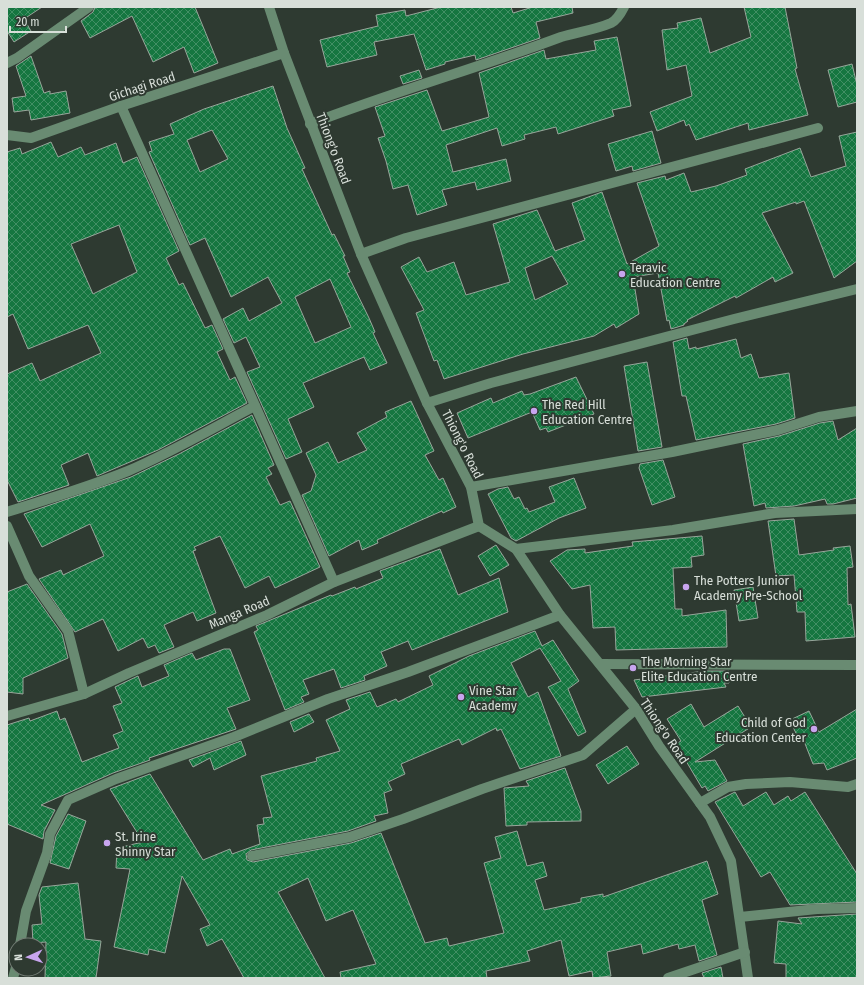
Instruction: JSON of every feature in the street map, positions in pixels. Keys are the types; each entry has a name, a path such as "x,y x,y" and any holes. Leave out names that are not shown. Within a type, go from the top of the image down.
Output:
{"street":[{"path":"7,63 17,58 89,7"},
{"path":"310,124 363,104 486,65 570,34 612,23 622,13 624,7"},
{"name":"Thiong'o Road","path":"272,9 284,53 294,74 310,124 361,254 427,403 471,487 479,526 516,549 560,615 636,709 659,746 710,817 730,862 740,917 748,978"},
{"name":"Gichagi Road","path":"7,135 30,138 121,106 284,53"},
{"path":"121,106 334,582"},
{"path":"361,254 406,238 818,128"},
{"path":"427,403 506,379 734,319 857,289"},
{"path":"7,512 91,485 162,456 256,406"},
{"path":"471,487 680,450 778,430 819,417 857,410"},
{"path":"516,549 673,530 775,513 857,509"},
{"path":"7,526 30,576 68,631 84,694"},
{"name":"Manga Road","path":"7,716 84,694 129,672 267,615 334,582 479,526"},
{"path":"21,937 26,911 47,853 50,834 68,800 116,779 234,737 328,699 408,672 560,615"},
{"path":"600,664 857,665"},
{"path":"252,856 350,837 583,755 636,709"},
{"path":"700,803 728,787 790,782 848,787 857,784"},
{"path":"740,917 816,909 857,908"},
{"path":"668,978 745,952"}],"building":[{"path":"7,7 42,7 24,19 31,31 14,42 7,31"},
{"path":"95,7 195,7 218,63 194,73 184,47 153,62 132,16 90,38 81,21 93,12"},
{"path":"441,7 511,7 513,13 533,7 572,7 573,13 536,22 540,38 476,60 475,55 445,62 445,64 426,70 414,34 374,42 377,55 327,67 320,40 378,26 376,15 405,10 406,16"},
{"path":"744,7 785,7 797,68 795,69 808,115 749,130 748,123 696,140 689,124 686,126 684,120 657,131 650,112 692,96 686,65 667,70 662,30 678,28 677,23 701,18 710,53 751,37"},
{"path":"617,37 631,106 612,110 614,116 558,134 556,127 524,135 525,139 502,146 497,128 446,145 453,172 506,159 511,181 477,190 475,182 442,190 447,205 417,215 408,185 393,189 378,138 385,136 375,107 427,90 442,131 489,117 479,73 544,50 546,59 596,50 594,41"},
{"path":"31,56 44,93 50,91 50,94 66,91 70,113 31,120 29,110 14,112 12,98 26,96 16,66"},
{"path":"852,64 857,85 857,102 838,107 828,70"},
{"path":"419,70 422,78 403,84 400,76"},
{"path":"273,86 287,128 305,168 302,169 332,235 334,234 345,256 343,256 350,272 347,273 369,318 375,332 373,333 387,363 370,370 364,357 303,383 314,407 288,419 302,452 286,459 247,372 260,367 246,337 234,343 223,319 243,308 249,321 282,303 268,277 231,297 205,238 190,245 149,152 152,151 149,142 174,134 170,124 204,109","holes":["212,130 228,159 200,172 187,140","330,279 351,327 315,343 295,297"]},
{"path":"652,131 661,163 633,171 632,166 616,171 608,144"},
{"path":"857,132 857,261 834,278 804,201 796,204 796,202 762,213 793,273 775,282 773,277 736,298 735,296 687,320 688,321 684,325 671,329 669,320 667,321 658,273 633,277 639,314 616,328 614,324 594,336 523,354 444,379 437,360 434,361 416,313 424,310 401,267 419,257 427,272 454,262 466,295 510,282 493,224 537,210 555,251 585,240 572,203 602,192 627,264 659,246 637,183 665,176 666,180 684,173 691,192 716,186 747,175 745,169 800,148 811,177 846,166 839,136","holes":["552,256 568,284 535,300 525,268"]},
{"path":"51,142 58,157 81,147 85,155 116,143 123,163 137,157 179,251 166,258 179,285 183,283 205,328 212,325 223,349 217,352 230,380 235,377 247,403 158,450 97,476 88,453 61,465 69,485 18,502 7,480 7,374 32,363 40,381 101,353 88,325 28,349 13,314 7,317 7,152 20,148 22,154","holes":["119,225 137,272 93,294 71,244"]},
{"path":"687,338 689,349 696,347 696,349 736,339 741,358 751,354 759,378 789,373 795,418 776,424 696,440 686,396 682,396 673,342"},
{"path":"647,362 662,447 638,451 624,366"},
{"path":"576,377 594,414 548,432 546,428 540,430 532,412 468,438 457,413 491,398 493,403 522,391 524,395 530,394"},
{"path":"411,401 434,451 425,455 439,480 443,478 456,507 443,513 442,511 377,540 378,543 362,550 359,540 329,556 302,495 311,491 316,475 306,453 328,442 338,463 367,450 357,433 387,417 385,412"},
{"path":"252,415 274,465 268,468 272,474 266,477 280,505 290,501 320,567 275,588 269,576 245,588 220,536 194,547 196,550 193,551 216,613 197,621 193,612 164,625 174,647 159,653 155,645 148,648 143,638 118,651 103,619 75,632 39,579 61,570 63,575 104,556 90,524 42,547 24,514 131,477 179,454"},
{"path":"833,421 838,440 857,428 857,498 833,504 827,504 825,499 794,506 766,508 765,503 754,506 743,444 779,436 820,423"},
{"path":"663,460 675,497 652,505 639,468 640,464"},
{"path":"574,478 586,508 559,518 516,541 511,538 488,494 498,489 508,487 514,499 519,497 525,509 527,508 529,512 555,502 549,487"},
{"path":"794,519 799,555 850,546 853,567 847,568 848,605 851,604 855,637 806,641 805,612 797,612 794,575 776,576 768,521"},
{"path":"702,536 704,555 691,557 692,567 673,568 675,609 682,609 682,616 726,610 727,647 616,650 615,627 593,628 590,585 572,589 550,561 567,550 585,549 585,553 633,546 632,542"},
{"path":"496,545 509,565 490,576 478,556"},
{"path":"440,549 458,595 499,578 508,612 412,650 408,641 381,652 387,666 364,676 365,680 341,688 334,669 303,680 309,694 301,697 304,702 285,710 254,632 258,630 256,626 331,595 332,596 355,587 356,589 383,578 380,571"},
{"path":"27,584 62,634 68,658 23,678 23,694 7,692 7,592"},
{"path":"753,587 758,618 739,621 734,590"},
{"path":"535,631 542,646 553,640 579,681 568,689 586,732 578,736 548,687 561,681 540,648 511,663 528,697 538,692 561,756 520,769 501,729 497,731 496,728 462,745 459,739 401,764 405,774 388,782 392,790 384,793 388,813 374,816 376,821 348,831 251,850 246,854 247,860 253,862 351,843 381,833 425,943 447,938 449,946 504,933 484,863 501,858 495,837 517,831 527,866 543,862 547,876 535,880 544,910 581,902 581,898 603,894 603,897 707,861 718,894 702,900 717,955 699,961 695,945 679,949 678,944 643,954 641,944 607,952 611,976 593,978 592,971 569,976 561,940 527,951 530,961 486,971 487,978 341,978 340,972 376,964 353,910 326,921 308,878 278,892 325,978 244,978 222,939 207,946 200,929 210,925 182,876 165,953 149,949 148,955 114,947 130,869 116,868 117,848 143,842 110,789 150,774 203,860 230,849 232,854 260,844 257,825 264,824 263,818 272,817 261,776 317,761 316,758 340,751 326,720 350,709 346,700 370,692 377,707 396,699 398,702 433,685 429,676 469,656"},
{"path":"224,649 230,649 250,700 227,708 236,729 149,758 150,760 113,773 41,805 55,810 44,831 43,839 7,824 7,725 29,718 30,721 57,711 60,720 65,718 82,762 119,748 113,735 123,731 113,706 122,703 115,687 138,676 142,687 169,676 164,665 192,653 196,660"},
{"path":"705,671 729,671 729,683 724,683 726,687 642,697 634,680"},
{"path":"691,704 704,727 738,706 751,727 695,762 715,760 727,781 708,791 705,786 702,788 676,744 681,741 667,719"},
{"path":"857,709 857,758 827,770 824,763 813,764 802,736 798,738 790,720 809,711 819,732"},
{"path":"309,714 314,722 294,732 290,722"},
{"path":"241,741 246,755 214,770 210,758 193,767 189,760"},
{"path":"627,746 639,764 608,784 596,765"},
{"path":"565,768 581,811 581,821 527,822 527,825 506,826 504,788 529,786 526,781"},
{"path":"735,792 743,806 766,792 774,805 788,796 791,801 805,792 857,874 857,902 790,905 770,872 761,877 715,802"},
{"path":"68,814 86,821 69,869 50,863 56,836"},
{"path":"78,883 85,939 101,941 96,978 45,978 48,977 48,937 33,937 32,925 42,924 39,895 42,887"},
{"path":"857,914 857,978 786,978 786,964 774,963 778,921 802,924 798,918"},
{"path":"721,967 723,978 704,978 702,973"}],"place":[{"name":"Teravic Education Centre","path":"622,274"},
{"name":"The Red Hill Education Centre","path":"534,411"},
{"name":"The Potters Junior Academy Pre-School","path":"686,587"},
{"name":"The Morning Star Elite Education Centre","path":"633,668"},
{"name":"Vine Star Academy","path":"461,697"},
{"name":"Child of God Education Center","path":"814,729"},
{"name":"St. Irine Shinny Star","path":"107,843"}]}
